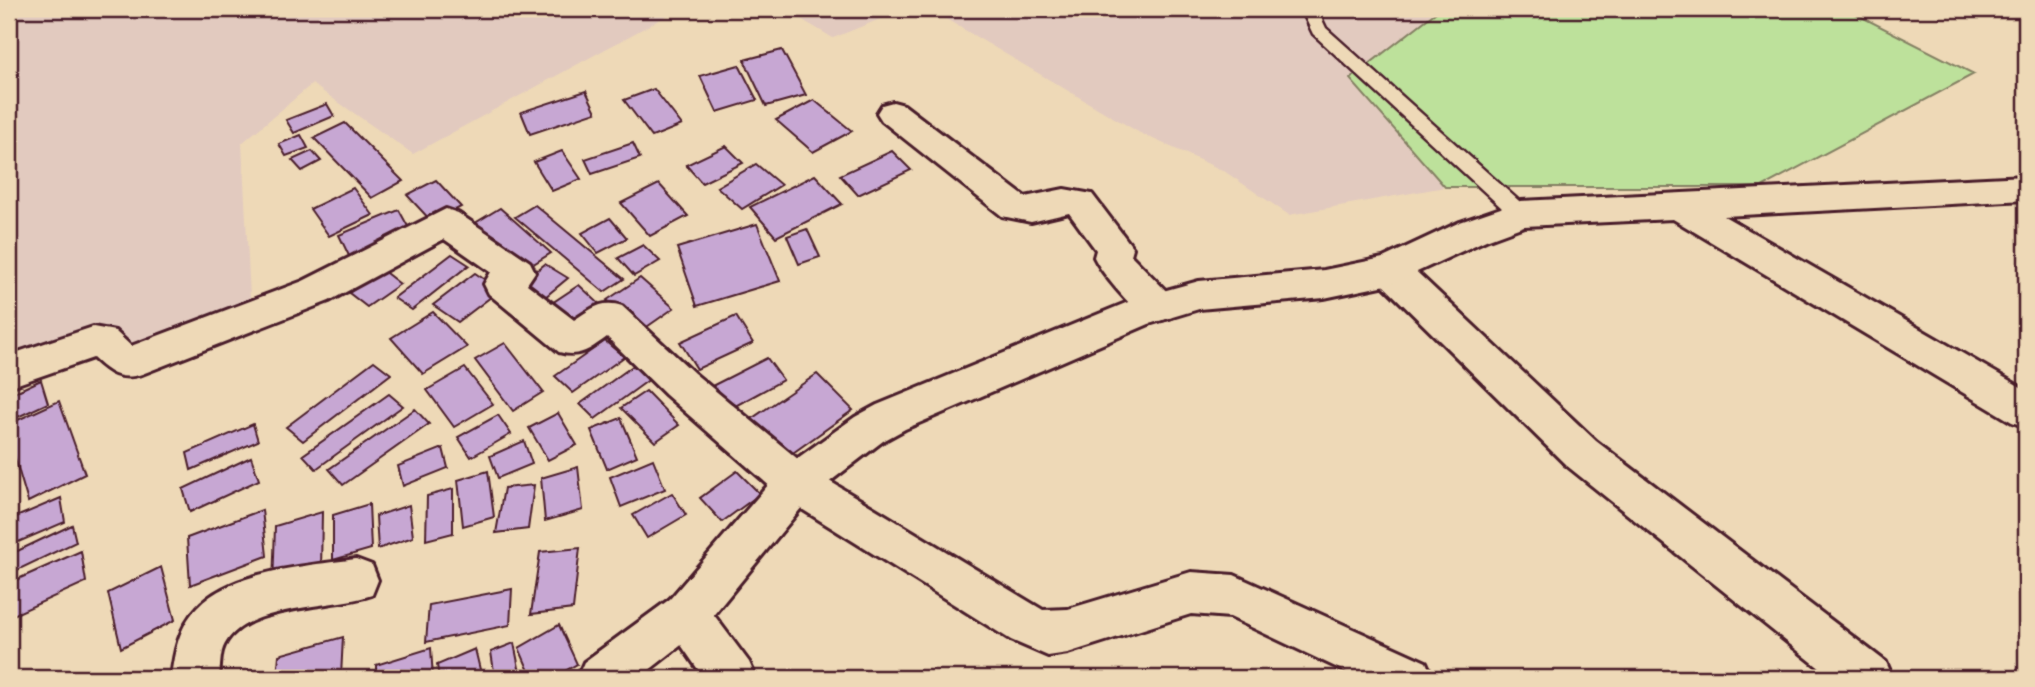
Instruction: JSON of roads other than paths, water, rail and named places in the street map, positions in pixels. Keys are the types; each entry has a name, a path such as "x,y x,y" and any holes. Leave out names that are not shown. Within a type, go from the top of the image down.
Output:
{"street":[{"path":"893,113 1014,207 1034,211 1066,202 1080,204 1115,248 1114,261 1158,307"},
{"path":"601,678 686,614 796,483 869,429 891,417 1158,307 1199,295 1324,284 1391,270 1473,231 1521,214 2026,188"},
{"path":"1681,207 2026,410"},
{"path":"9,371 93,342 101,342 128,363 316,291 446,222 517,272 502,284 573,341 609,316 680,384 796,483 1027,625 1048,634 1068,631 1182,596 1211,593 1234,596 1409,678"},
{"path":"1391,270 1581,453 1869,678"},
{"path":"195,678 202,640 208,630 249,598 356,580"},
{"path":"686,614 732,678"}],"lane":[{"path":"1309,9 1319,30 1521,214"}]}
